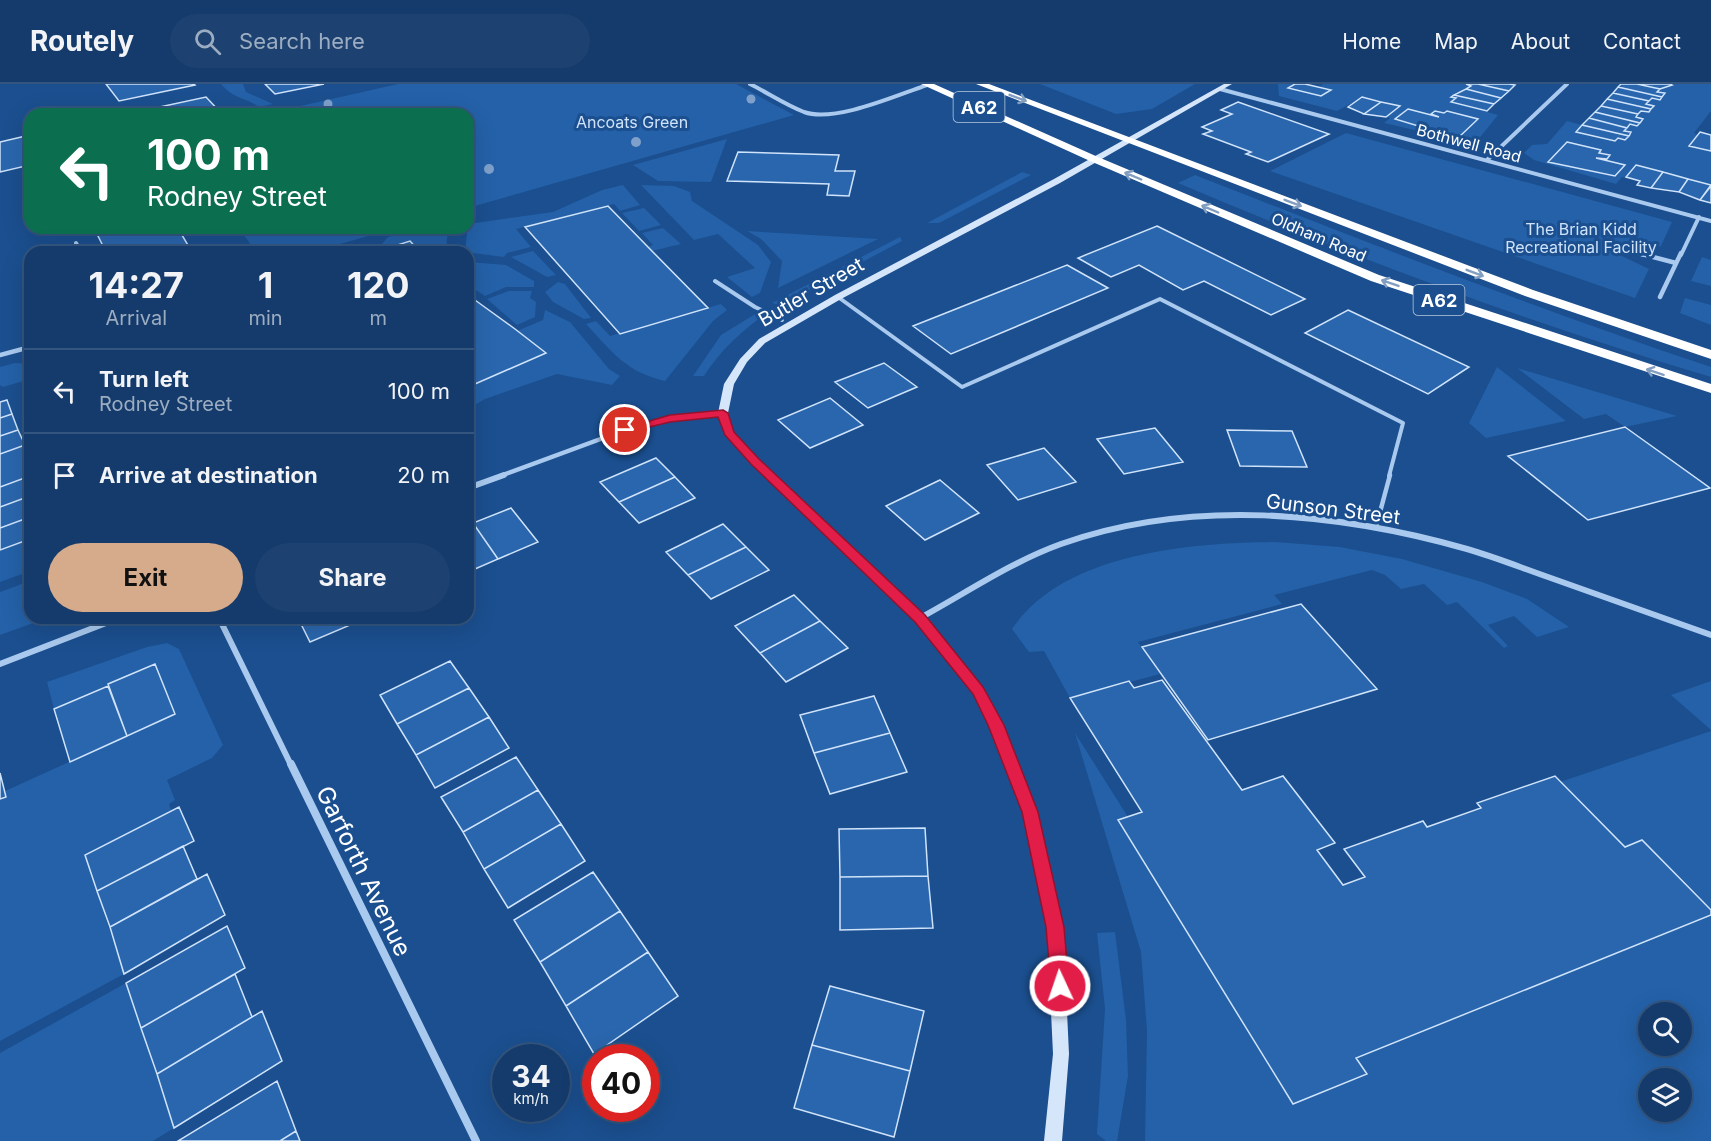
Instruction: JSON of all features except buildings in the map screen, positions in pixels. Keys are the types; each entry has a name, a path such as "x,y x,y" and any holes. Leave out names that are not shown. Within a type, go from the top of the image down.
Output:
{"highway":[{"name":"Oldham Road","path":"926,84 1094,159 1376,278 1711,389"},
{"name":"Oldham Road","path":"981,84 1529,293 1711,354"}],"street":[{"path":"750,84 806,113 817,115 847,109 926,84"},
{"name":"Butler Street","path":"723,413 729,384 743,361 762,341 838,297 1058,181 1229,84"},
{"path":"1487,160 1567,84"},
{"name":"Bothwell Road","path":"1220,89 1711,221"},
{"path":"1660,297 1699,217"},
{"path":"1634,252 1676,263"},
{"path":"0,355 24,349"},
{"path":"474,486 625,430 670,418 723,413 729,433 755,461 920,618 978,691 996,725 1030,812 1043,861 1055,927 1060,1003 1059,1083 1053,1141"},
{"name":"Gunson Street","path":"920,618 1010,568 1059,545 1101,532 1154,521 1204,516 1282,516 1376,527 1468,549 1711,635"},
{"path":"0,664 103,624"},
{"name":"Garforth Avenue","path":"222,624 476,1141"}],"lane":[{"path":"715,281 755,307 782,320"},
{"path":"838,297 962,387 1160,299 1403,423 1376,527"}],"green space":[{"path":"221,84 243,84 246,92 273,104 259,107 231,93"},
{"name":"Ancoats Green","path":"398,84 736,84 794,115 474,206 474,108 292,108"},
{"path":"1040,84 1195,84 1152,109 1116,114"},
{"path":"1278,84 1295,84 1289,88 1321,96 1330,91 1319,87 1323,84 1466,84 1471,86 1451,97 1456,98 1452,102 1498,115 1477,141 1462,141 1384,123 1390,118 1386,117 1399,106 1363,97 1337,111 1279,96","holes":["1435,111 1444,113 1458,138 1424,129 1440,116 1432,114"]},
{"path":"1673,84 1711,84 1711,111 1694,133 1698,135 1690,146 1711,151 1711,185 1636,165 1626,177 1622,177 1616,184 1534,160 1524,153 1532,145 1547,144 1567,121 1582,125 1577,132 1615,141 1618,138 1625,140 1631,133 1624,131 1630,124 1637,126 1643,120 1636,117 1641,111 1649,112 1654,106 1646,104 1652,98 1660,100 1664,94 1657,92 1663,86 1670,87","holes":["1567,142 1601,150 1599,153 1610,156 1607,159 1596,158 1625,165 1615,176 1548,162"]},
{"name":"The Brian Kidd Recreational Facility","path":"1346,133 1672,222 1661,246 1653,248 1630,243 1622,256 1649,269 1635,298 1270,171"},
{"path":"727,139 711,182 658,181 633,165"},
{"path":"1022,172 1031,175 939,223 927,223"},
{"path":"1195,175 1516,298 1711,367 1711,377 1442,288 1178,183"},
{"path":"623,185 640,205 620,211 614,204 516,229 531,247 507,253 504,257 474,253 474,246 466,246 467,234 474,234 474,223 553,212 602,190"},
{"path":"641,185 674,186 690,192 692,201 758,245 771,262 760,293 752,297 727,277 755,268 718,234 694,240"},
{"path":"644,208 661,225 639,231 622,213"},
{"path":"663,228 681,244 652,251 648,247 653,245 642,233"},
{"path":"747,231 878,239 778,288 782,261 761,239"},
{"path":"243,234 375,234 333,246 252,246"},
{"path":"398,234 448,234 446,246 415,246 410,241 394,246 380,246 388,237"},
{"path":"900,237 902,241 781,305 772,303"},
{"path":"533,251 556,275 547,277 511,257"},
{"path":"1702,257 1711,260 1711,286 1691,281"},
{"path":"474,262 506,265 534,281 534,287 506,287 485,296 474,289"},
{"path":"558,282 565,284 591,318 584,319 553,302 545,292"},
{"path":"509,291 532,291 530,298 536,302 535,317 517,325 487,299"},
{"path":"1685,298 1711,305 1711,325 1680,313"},
{"path":"721,304 727,310 713,321 665,381 640,372 621,360 586,324 596,321 610,336"},
{"path":"765,308 771,310 734,340 704,376 693,376 721,335"},
{"path":"545,310 570,322 609,369 620,376 612,385 557,374 485,399 474,405 474,384 546,353 517,331 543,320"},
{"path":"15,363 24,364 24,381 3,387 0,385 0,367"},
{"path":"1497,367 1566,421 1486,438 1469,423"},
{"path":"1517,368 1677,416 1625,427 1606,414 1584,419"},
{"path":"24,541 24,573 0,582 0,550"},
{"path":"1275,542 1340,547 1402,559 1482,582 1527,599 1569,627 1537,637 1514,616 1488,625 1508,646 1504,648 1457,602 1447,605 1424,584 1401,589 1385,575 1372,570 1274,595 1282,604 1138,642 1160,674 1070,698 1044,651 1029,652 1012,629 1035,603 1063,583 1096,568 1132,557 1169,550 1206,545"},
{"path":"24,583 24,624 30,624 0,635 0,592"},
{"path":"167,643 179,649 223,745 212,758 167,780 175,800 169,804 171,810 85,855 124,974 0,1041 0,799 6,797 5,791 175,714 155,664 54,709 47,682 147,647"},
{"path":"1711,681 1711,730 1671,695"},
{"path":"1711,731 1711,910 1642,840 1625,847 1560,782"},
{"path":"1075,733 1128,817 1119,820 1366,1073 1356,1058 1711,915 1711,1141 1145,1141 1147,1031 1141,952"},
{"path":"1115,932 1126,1020 1128,1076 1117,1141 1106,1141 1097,1134 1105,1009 1097,933"},
{"path":"126,983 174,1128 153,1141 0,1141 0,1053"}],"route":[{"path":"625,430 670,418 723,413 729,433 755,461 920,618 951,656 978,691 996,725 1030,812 1043,861 1055,927 1060,986"}]}
